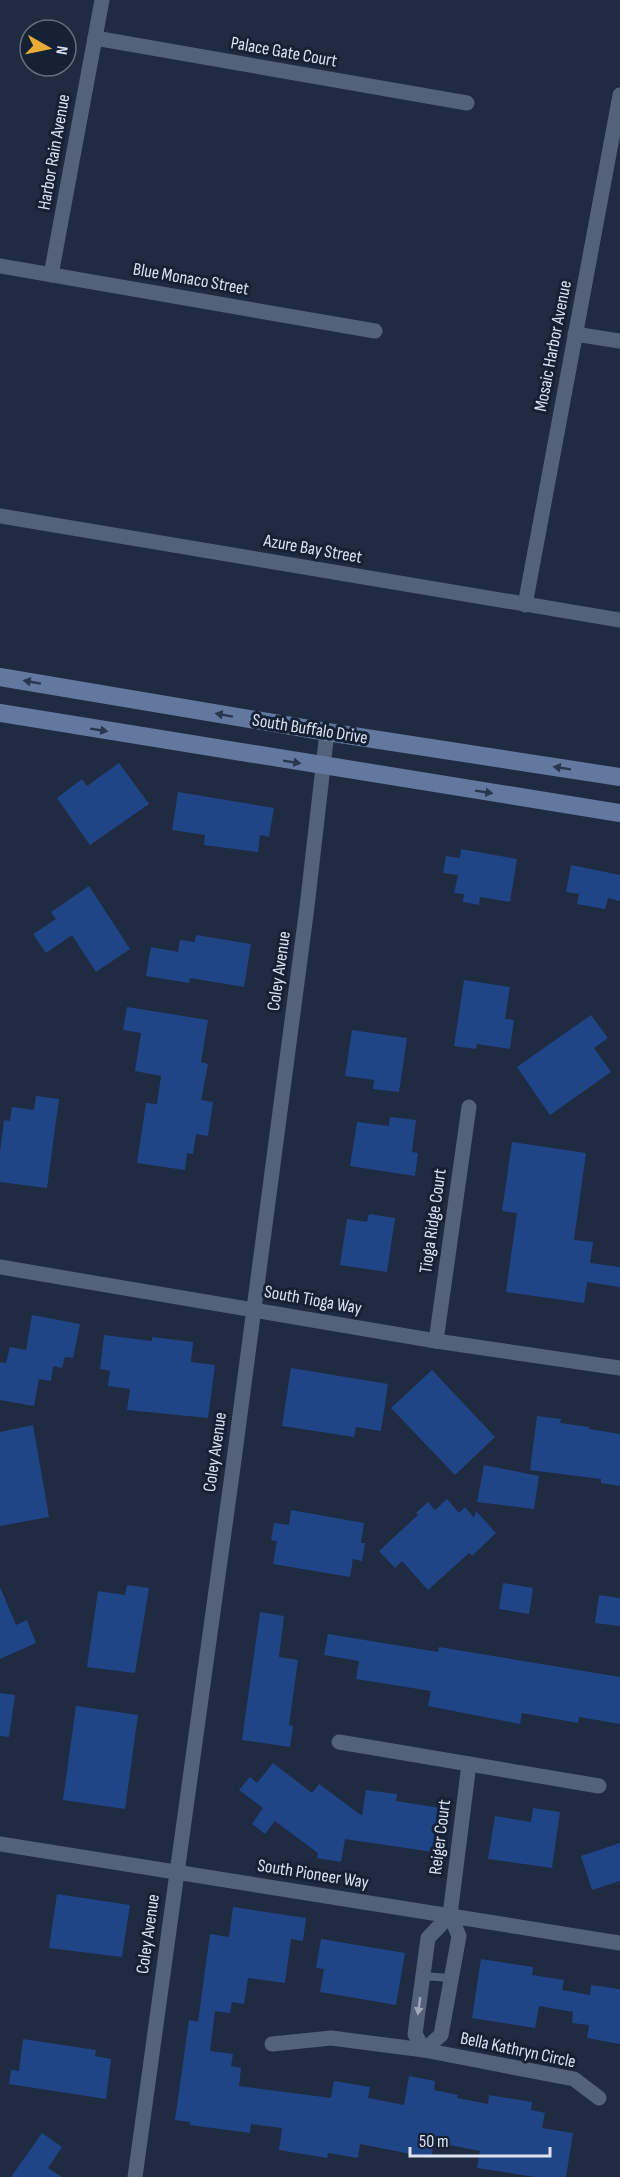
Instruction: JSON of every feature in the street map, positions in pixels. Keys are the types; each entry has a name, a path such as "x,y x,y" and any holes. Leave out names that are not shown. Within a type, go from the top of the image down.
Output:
{"main road":[{"name":"South Buffalo Drive","path":"0,677 327,732 620,777"},
{"name":"South Buffalo Drive","path":"0,713 323,767 620,813"}],"street":[{"name":"Harbor Rain Avenue","path":"51,275 102,0"},
{"name":"Palace Gate Court","path":"94,39 467,103"},
{"name":"Mosaic Harbor Avenue","path":"525,605 620,95"},
{"name":"Blue Monaco Street","path":"0,266 375,331"},
{"path":"575,334 620,341"},
{"name":"Azure Bay Street","path":"0,516 620,620"},
{"name":"Coley Avenue","path":"135,2177 253,1309 327,732"},
{"name":"Tioga Ridge Court","path":"435,1341 470,1107"},
{"name":"South Tioga Way","path":"0,1267 435,1341 620,1368"},
{"path":"339,1742 600,1786"},
{"name":"Reiger Court","path":"450,1916 469,1764"},
{"name":"South Pioneer Way","path":"0,1844 620,1943"},
{"path":"424,2050 415,2034 428,1938 450,1916"},
{"name":"Bella Kathryn Circle","path":"424,2050 441,2035 459,1936 450,1916"},
{"name":"Bella Kathryn Circle","path":"273,2044 331,2038 424,2050 574,2079 600,2098"}],"lane":[{"path":"423,1976 450,1978"}],"building":[{"path":"119,763 149,804 90,845 57,798 82,779 87,786"},
{"path":"178,792 274,808 269,837 260,835 258,852 204,845 205,835 172,830"},
{"path":"461,849 517,859 510,902 480,897 479,905 463,902 464,894 454,893 458,875 443,873 446,856 460,858"},
{"path":"571,865 620,875 620,901 608,898 605,909 577,904 579,894 566,892"},
{"path":"89,886 130,949 96,972 72,935 46,953 33,934 56,919 51,912"},
{"path":"196,935 251,944 244,987 190,978 189,983 146,976 151,947 178,952 180,940 195,942"},
{"path":"464,980 510,987 505,1019 514,1020 510,1049 477,1044 476,1049 454,1046"},
{"path":"127,1007 208,1020 201,1062 208,1064 201,1100 213,1102 208,1136 196,1134 193,1154 187,1153 185,1170 137,1163 146,1103 157,1104 161,1076 135,1071 141,1033 123,1030"},
{"path":"591,1015 608,1038 594,1048 611,1072 550,1115 517,1067"},
{"path":"352,1030 407,1038 399,1092 373,1089 374,1080 345,1076"},
{"path":"36,1096 59,1099 47,1188 0,1182 0,1152 4,1120 10,1121 12,1107 34,1110"},
{"path":"390,1117 416,1120 412,1152 418,1153 415,1176 350,1166 357,1122 389,1126"},
{"path":"512,1142 586,1153 574,1240 593,1242 590,1263 620,1267 620,1287 587,1282 584,1303 506,1292 517,1213 502,1211"},
{"path":"369,1214 395,1218 387,1272 340,1265 347,1219 367,1222"},
{"path":"32,1315 80,1324 73,1358 65,1357 62,1368 53,1366 51,1381 39,1379 34,1406 0,1400 0,1362 6,1363 10,1347 26,1350"},
{"path":"104,1335 152,1341 152,1337 193,1342 191,1362 215,1365 208,1418 127,1410 130,1389 108,1386 110,1371 100,1369"},
{"path":"291,1368 388,1384 381,1431 356,1427 354,1437 282,1426"},
{"path":"432,1370 495,1437 455,1475 391,1408"},
{"path":"537,1416 561,1419 560,1423 620,1434 620,1486 601,1483 601,1479 530,1470"},
{"path":"33,1425 49,1517 0,1526 0,1432"},
{"path":"484,1465 539,1476 534,1509 477,1502"},
{"path":"447,1499 459,1513 465,1507 474,1518 476,1511 496,1533 472,1556 469,1553 428,1590 402,1561 395,1568 379,1551 418,1515 416,1513 428,1502 435,1510"},
{"path":"291,1510 364,1523 361,1543 365,1543 362,1561 353,1559 350,1577 273,1564 277,1541 271,1540 274,1523 289,1525"},
{"path":"503,1583 533,1588 529,1614 499,1609"},
{"path":"127,1585 149,1588 135,1673 87,1667 98,1591 125,1595"},
{"path":"0,1587 16,1625 27,1620 36,1643 0,1659"},
{"path":"599,1595 620,1598 620,1626 595,1623"},
{"path":"260,1612 284,1616 279,1657 298,1660 289,1725 293,1726 290,1747 242,1740"},
{"path":"328,1634 438,1652 439,1647 620,1677 620,1724 579,1717 578,1723 522,1713 520,1724 428,1706 431,1691 356,1679 359,1661 324,1655"},
{"path":"0,1693 15,1695 9,1737 0,1736"},
{"path":"76,1706 138,1715 125,1809 63,1800"},
{"path":"273,1763 312,1793 319,1784 362,1816 366,1790 397,1794 396,1801 440,1808 433,1852 345,1839 341,1862 317,1858 318,1853 275,1821 265,1834 252,1824 263,1808 239,1790 250,1777 257,1783"},
{"path":"533,1808 560,1812 552,1868 488,1859 495,1816 531,1822"},
{"path":"620,1843 620,1881 592,1890 581,1856"},
{"path":"57,1894 130,1905 122,1957 49,1948"},
{"path":"233,1907 306,1918 303,1941 291,1939 285,1983 248,1978 244,2004 232,2002 230,2013 215,2011 210,2051 233,2054 231,2066 241,2068 239,2086 331,2098 334,2081 370,2087 368,2098 404,2105 409,2076 435,2081 434,2090 458,2095 457,2098 488,2104 489,2095 532,2102 531,2110 545,2113 542,2128 573,2133 566,2177 535,2177 477,2168 480,2151 434,2142 431,2158 360,2144 358,2158 328,2153 327,2158 279,2150 282,2128 251,2124 250,2133 190,2125 190,2122 175,2120 189,2020 198,2022 210,1934 229,1937"},
{"path":"321,1939 405,1953 396,2005 320,1992 324,1969 316,1968"},
{"path":"481,1959 533,1967 532,1975 564,1980 562,1990 590,1995 591,1985 620,1989 620,2044 587,2038 589,2025 572,2023 573,2012 539,2006 535,2028 472,2018"},
{"path":"23,2039 96,2050 95,2056 111,2059 106,2099 9,2084 11,2070 19,2071"},
{"path":"42,2133 62,2147 48,2168 62,2177 11,2177"}]}
